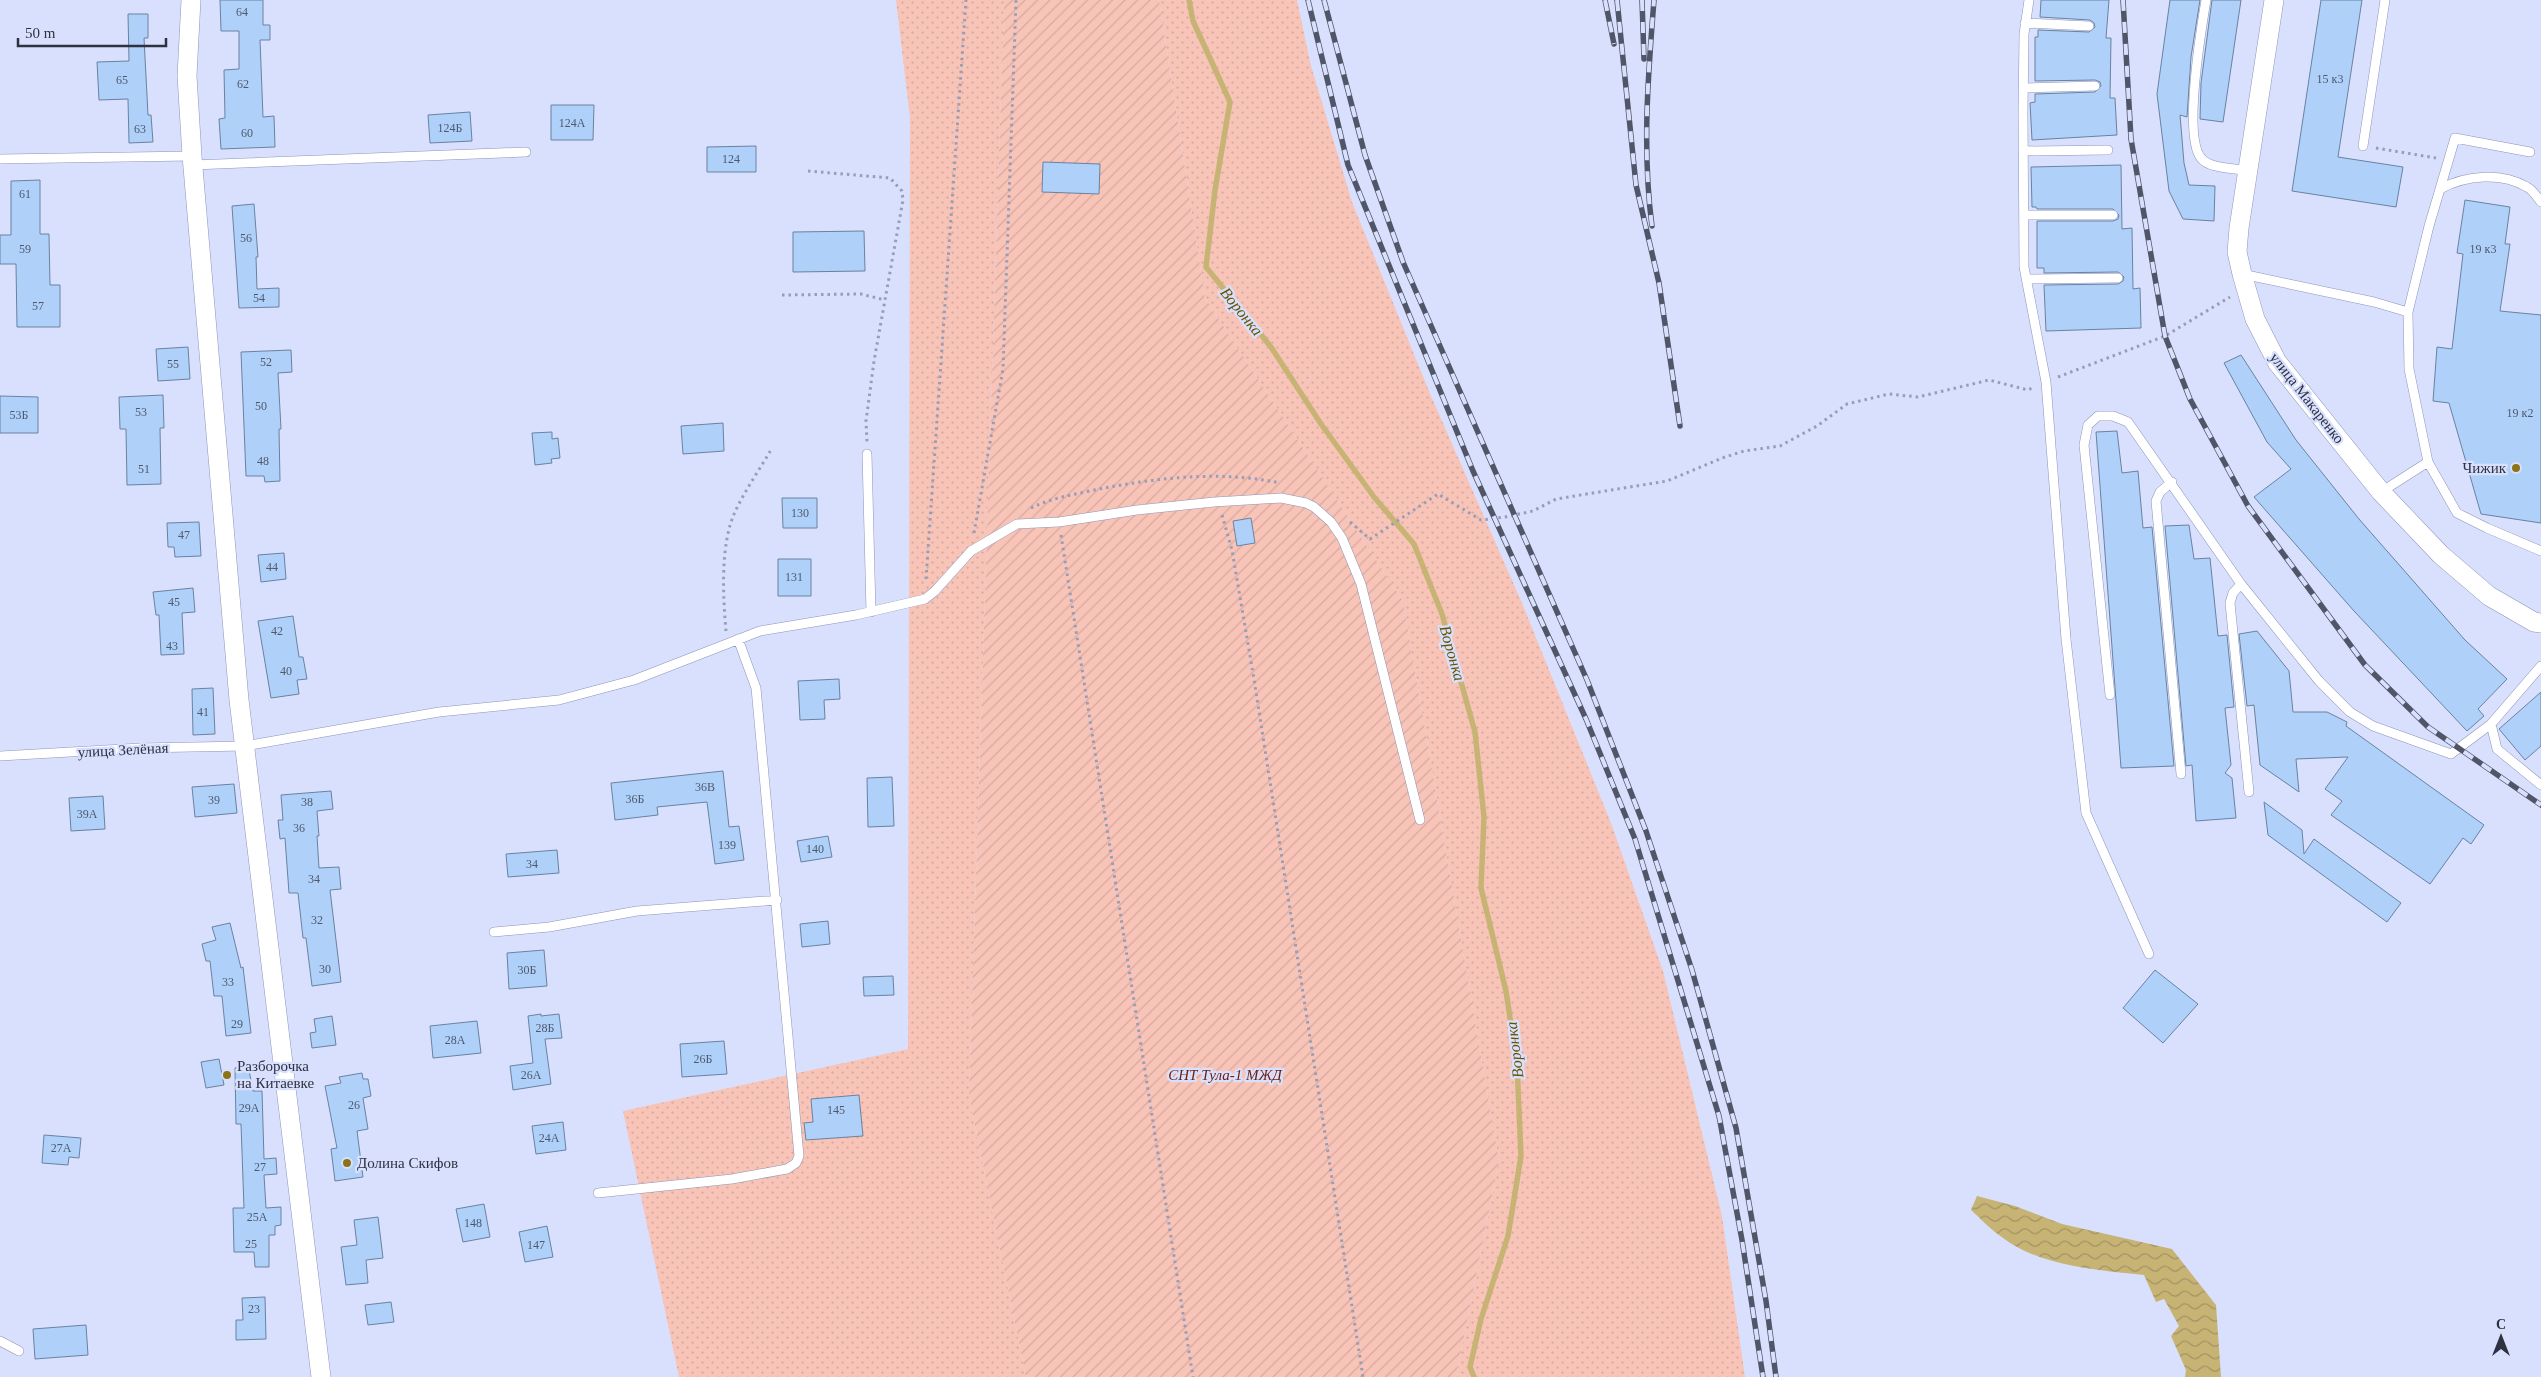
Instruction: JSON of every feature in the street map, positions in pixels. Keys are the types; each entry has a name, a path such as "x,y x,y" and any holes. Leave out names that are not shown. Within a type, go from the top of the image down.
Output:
{"street":[{"path":"190,0 187,76 192,160 227,570 245,746 321,1377"},
{"name":"улица Макаренко","path":"2274,0 2237,252 2255,319 2277,362 2381,492 2468,580 2489,596 2534,622 2541,623"}],"lane":[{"path":"2029,0 2023,88 2024,268 2028,279 2046,382 2066,639 2086,813 2149,954"},
{"path":"2206,0 2196,78 2193,140 2201,158 2208,164 2248,171"},
{"path":"2363,146 2385,0"},
{"path":"2026,23 2089,26"},
{"path":"2023,88 2095,86"},
{"path":"2530,152 2455,138 2429,226 2408,312 2409,368 2428,462 2457,513 2541,551"},
{"path":"2023,151 2108,150"},
{"path":"0,159 192,160 526,152"},
{"path":"2440,189 2456,180 2494,176 2528,187 2541,202"},
{"path":"2024,215 2113,215"},
{"path":"2028,279 2118,278"},
{"path":"2244,281 2374,302 2408,312"},
{"path":"2110,695 2084,445 2088,425 2098,416 2114,416 2128,422 2172,482 2241,584 2319,681 2350,712 2373,726 2451,754 2491,724 2541,666"},
{"path":"867,454 871,612"},
{"path":"2381,492 2428,462"},
{"path":"2172,482 2160,492 2156,500 2181,774"},
{"path":"925,599 935,591 971,551 1017,524 1059,522 1137,510 1214,502 1281,498 1306,504 1323,514 1342,538 1360,584 1420,820"},
{"path":"2241,584 2233,593 2230,603 2250,792"},
{"name":"улица Зелёная","path":"0,756 141,748 245,746 439,712 559,700 634,680 760,631 871,612 925,599"},
{"path":"598,1193 732,1179 787,1168 796,1163 799,1153 756,688 738,639"},
{"path":"2491,724 2497,749 2541,785"},
{"path":"494,932 549,927 637,912 777,900"},
{"path":"0,1341 19,1351"}],"path":[{"path":"925,599 966,0"},
{"path":"971,551 1003,368 1016,0"},
{"path":"808,171 890,178 902,191 903,200 866,421 867,454"},
{"path":"1370,539 1438,494 1482,520 1505,517 1533,511 1556,499 1667,481 1744,451 1780,446 1817,426 1846,404 1889,394 1918,397 1989,380 2028,390 2165,336 2244,281"},
{"path":"782,295 861,294 886,300"},
{"path":"727,643 724,600 728,535 735,512 772,448"},
{"path":"1017,524 1030,509 1041,503 1136,482 1218,476 1274,482"},
{"path":"1214,502 1225,519 1242,605 1363,1377"},
{"path":"1059,522 1193,1377"}],"green space":[{"path":"896,0 1004,0 969,1096 1026,1377 679,1377 623,1111 908,1049 910,118"},
{"name":"СНТ Тула-1 МЖД","path":"1004,0 1159,0 1205,298 1403,601 1499,1161 1456,1377 1026,1377 969,1096"},
{"path":"1159,0 1297,0 1311,66 1352,202 1431,396 1522,603 1611,823 1663,971 1722,1216 1745,1377 1456,1377 1499,1161 1403,601 1205,298"}],"water":[{"path":"1977,1196 2015,1206 2062,1224 2172,1249 2216,1305 2221,1377 2185,1377 2186,1370 2171,1336 2179,1326 2164,1299 2156,1302 2144,1275 2071,1266 2018,1248 1994,1232 1971,1210"}],"building":[{"path":"220,0 263,0 263,25 270,25 270,40 260,40 263,117 274,116 275,147 221,149 219,119 225,118 224,70 239,69 239,31 221,31"},
{"path":"2041,0 2109,0 2106,38 2111,38 2110,98 2115,98 2117,135 2032,140 2030,103 2035,102 2035,94 2095,92 2101,86 2100,82 2095,80 2035,81 2035,37 2038,37 2038,30 2089,32 2095,27 2094,23 2090,20 2040,17"},
{"path":"2170,0 2200,0 2191,57 2187,117 2180,115 2184,163 2189,185 2215,186 2214,221 2183,219 2169,191 2157,94"},
{"path":"2212,0 2241,0 2223,122 2200,119 2201,83"},
{"path":"2321,0 2362,0 2338,157 2403,167 2396,207 2292,191"},
{"path":"128,14 148,14 148,38 144,38 148,115 151,115 153,142 129,143 128,99 99,100 97,62 129,61"},
{"path":"551,105 594,105 593,140 551,140"},
{"path":"470,112 472,141 430,143 428,115"},
{"path":"756,146 756,172 707,172 707,147"},
{"path":"1043,162 1100,164 1099,194 1042,192"},
{"path":"2121,165 2122,229 2132,228 2133,289 2140,288 2141,328 2046,331 2044,285 2118,284 2123,281 2124,277 2118,272 2044,273 2044,268 2037,268 2037,221 2113,221 2118,219 2119,215 2113,209 2037,209 2032,207 2031,167"},
{"path":"40,180 40,234 49,234 50,285 60,285 60,327 17,327 16,264 0,264 0,235 11,235 11,181"},
{"path":"2465,200 2510,207 2505,244 2510,244 2500,311 2541,315 2541,523 2481,514 2449,403 2433,401 2437,347 2452,349 2463,254 2457,253"},
{"path":"254,204 258,257 256,257 257,289 279,288 279,307 239,308 232,206"},
{"path":"864,231 865,271 793,272 793,232"},
{"path":"188,347 190,379 158,381 156,349"},
{"path":"291,350 292,372 278,373 281,429 279,429 280,481 265,482 264,476 246,476 241,352"},
{"path":"2241,355 2296,440 2359,519 2465,640 2507,679 2478,709 2484,716 2467,731 2354,611 2254,497 2291,469 2267,442 2224,363"},
{"path":"163,395 164,428 160,428 161,484 127,485 126,429 120,429 119,397"},
{"path":"0,396 38,397 38,433 0,433"},
{"path":"723,423 724,451 683,454 681,426"},
{"path":"2117,431 2122,473 2138,471 2143,528 2152,527 2174,766 2121,768 2096,432"},
{"path":"552,432 552,439 558,438 560,458 551,459 552,463 535,465 532,433"},
{"path":"782,498 817,498 817,528 783,528"},
{"path":"1251,518 1255,543 1237,546 1233,521"},
{"path":"199,522 201,556 175,557 174,547 168,547 167,523"},
{"path":"2189,525 2194,559 2210,558 2218,636 2227,635 2234,707 2225,708 2231,765 2225,773 2232,778 2236,818 2196,821 2192,765 2186,766 2165,526"},
{"path":"284,553 286,579 261,582 258,555"},
{"path":"778,559 811,559 811,596 778,596"},
{"path":"193,588 195,612 182,613 184,654 161,655 159,615 156,615 153,592"},
{"path":"293,616 299,657 303,657 307,679 297,680 299,694 271,698 258,621"},
{"path":"2257,631 2289,671 2293,712 2327,712 2347,722 2346,726 2484,825 2471,844 2463,838 2430,884 2331,815 2342,801 2325,789 2348,757 2296,759 2299,792 2260,765 2254,705 2247,706 2239,634"},
{"path":"839,679 840,699 824,700 825,719 800,720 798,681"},
{"path":"213,688 215,734 193,735 192,689"},
{"path":"2541,692 2541,746 2525,760 2499,729"},
{"path":"723,771 729,827 739,826 744,860 715,864 707,802 657,807 658,815 615,820 611,783"},
{"path":"892,777 894,826 868,827 867,778"},
{"path":"234,784 237,813 195,817 192,787"},
{"path":"331,791 333,809 317,811 319,836 317,836 319,868 339,867 341,889 330,890 341,982 312,986 306,938 303,938 298,893 289,893 285,838 280,839 278,820 283,820 281,795"},
{"path":"103,796 105,829 71,831 69,798"},
{"path":"2264,802 2302,830 2304,854 2314,839 2401,903 2387,922 2268,835"},
{"path":"828,836 832,857 801,862 797,841"},
{"path":"557,850 559,873 508,877 506,854"},
{"path":"828,921 830,944 802,947 800,924"},
{"path":"230,923 241,968 243,967 251,1033 226,1036 222,996 214,996 210,961 206,961 202,944 216,940 212,927"},
{"path":"544,950 547,986 509,989 507,953"},
{"path":"2155,970 2198,1004 2163,1043 2123,1008"},
{"path":"893,976 894,995 864,996 863,977"},
{"path":"541,1014 541,1016 559,1014 562,1038 545,1039 551,1084 513,1090 510,1066 533,1063 528,1016"},
{"path":"332,1016 336,1045 312,1048 310,1033 316,1032 314,1019"},
{"path":"477,1021 481,1053 433,1058 430,1026"},
{"path":"724,1041 727,1074 682,1077 680,1044"},
{"path":"219,1059 224,1085 206,1088 201,1062"},
{"path":"248,1065 253,1091 262,1091 264,1159 276,1158 277,1174 264,1175 266,1208 281,1207 281,1225 275,1226 275,1235 269,1235 269,1267 255,1267 254,1252 234,1252 233,1208 244,1208 241,1124 236,1124 235,1068"},
{"path":"362,1073 363,1079 368,1079 371,1096 363,1098 368,1129 357,1131 363,1177 335,1181 331,1149 337,1148 325,1086 341,1083 339,1077"},
{"path":"859,1095 863,1136 806,1140 804,1123 813,1122 811,1099"},
{"path":"563,1122 566,1150 536,1154 532,1126"},
{"path":"44,1135 81,1138 79,1158 69,1157 68,1165 42,1163"},
{"path":"484,1204 490,1237 463,1242 456,1209"},
{"path":"378,1217 383,1258 366,1260 368,1283 346,1285 341,1247 357,1245 354,1220"},
{"path":"547,1226 553,1257 525,1262 519,1232"},
{"path":"265,1297 266,1339 236,1340 236,1320 243,1320 242,1298"},
{"path":"391,1302 394,1322 368,1325 365,1305"},
{"path":"86,1325 88,1355 35,1359 33,1329"}],"waterway":[{"name":"Воронка","path":"1189,0 1193,21 1230,102 1215,190 1206,267 1271,347 1321,424 1374,497 1414,544 1442,614 1475,732 1484,817 1481,888 1506,991 1517,1064 1521,1156 1508,1236 1481,1319 1470,1367 1474,1377"}],"railway":[{"path":"1308,0 1348,165 1473,471 1586,719 1635,839 1719,1116 1742,1240 1763,1377"},
{"path":"1324,0 1365,155 1403,262 1587,680 1646,831 1692,970 1736,1128 1766,1301 1776,1377"},
{"path":"1605,0 1614,44"},
{"path":"1617,0 1636,185 1659,283 1680,426"},
{"path":"1642,0 1644,59"},
{"path":"1652,226 1647,170 1647,141 1648,85 1654,0"},
{"path":"2123,0 2131,139 2165,336 2190,399 2248,506 2365,665 2428,727 2541,805"}],"place":[{"name":"Чижик","path":"2516,468"},
{"name":"Разборочка на Китаевке","path":"227,1075"},
{"name":"Долина Скифов","path":"347,1163"}]}
